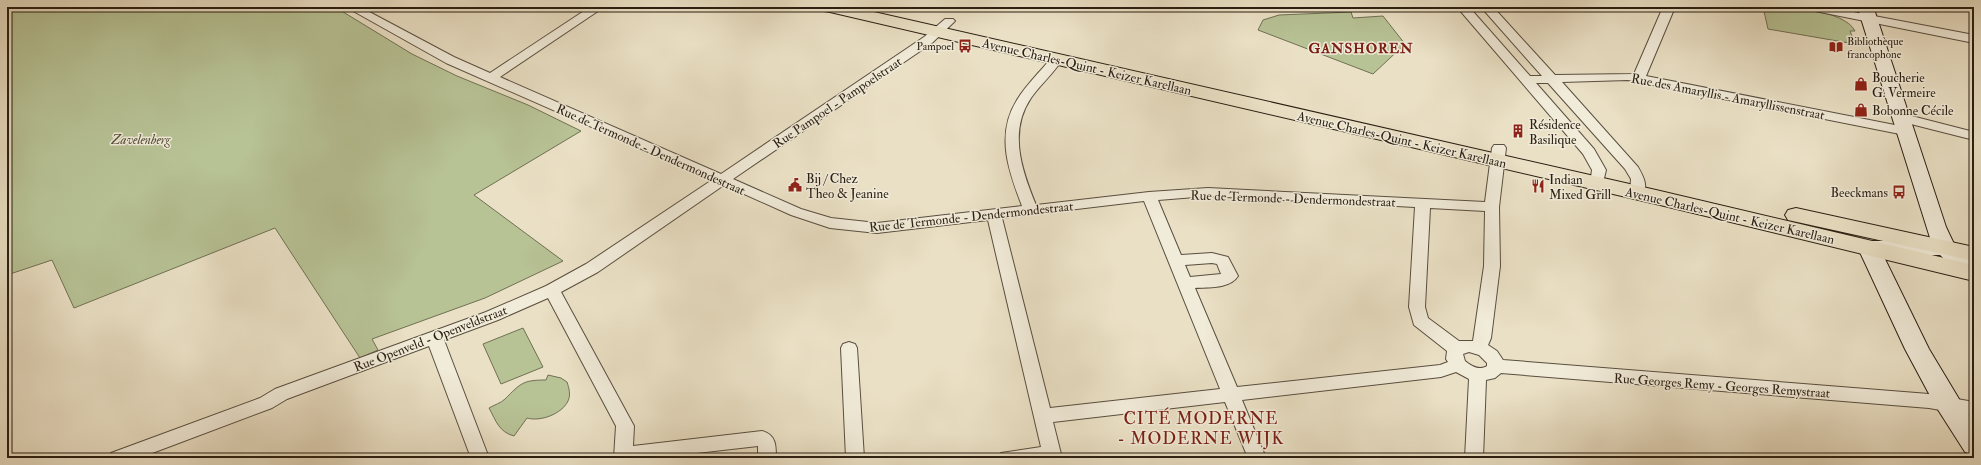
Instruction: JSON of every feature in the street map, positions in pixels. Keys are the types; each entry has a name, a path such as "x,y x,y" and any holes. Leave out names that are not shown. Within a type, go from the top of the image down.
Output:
{"main road":[{"name":"Avenue Charles-Quint - Keizer Karellaan","path":"830,7 943,26 1085,55 1637,186 1945,248 1973,266"},
{"name":"Avenue Charles-Quint - Keizer Karellaan","path":"882,7 1056,60 1498,154"},
{"name":"Avenue Charles-Quint - Keizer Karellaan","path":"1637,186 1869,248 1973,266"}],"street":[{"name":"Rue de Termonde - Dendermondestraat","path":"352,7 450,60 796,212 830,222 864,228 895,227 1149,196 1208,192 1492,207"},
{"path":"490,78 598,7"},
{"path":"1464,7 1589,152 1598,177"},
{"path":"1487,7 1631,167 1637,186"},
{"path":"1638,77 1669,7"},
{"path":"1810,7 1868,13 1974,39"},
{"path":"1868,13 1880,58 1936,227 1945,248 1869,248 1903,321 1947,405 1974,445"},
{"name":"Rue Pampoel - Pampoelstraat","path":"723,180 902,58 943,26"},
{"path":"1031,210 1012,158 1010,143 1012,124 1022,101 1056,60"},
{"name":"Rue des Amaryllis - Amaryllissenstraat","path":"1526,80 1552,78 1638,77 1974,136"},
{"path":"1479,348 1483,338 1492,266 1492,207 1498,154"},
{"name":"Rue Openveld - Openveldstraat","path":"118,458 157,445 266,403 281,394 492,316 552,290 592,268 723,180"},
{"path":"1149,196 1257,458"},
{"path":"1043,416 1441,371 1458,357 1464,346 1479,348 1490,354 1494,358 1496,366 1492,372 1478,375 1467,371 1458,357 1420,321 1417,307 1423,203"},
{"path":"994,215 1052,455 1008,458"},
{"path":"1176,261 1212,258 1223,261 1230,276 1223,280 1185,284"},
{"path":"552,290 625,426 624,456 762,438 767,443 767,458"},
{"path":"434,337 480,458"},
{"path":"849,348 855,458"},
{"name":"Rue Georges Remy - Georges Remystraat","path":"1496,366 1921,400 1974,409"},
{"path":"1474,458 1478,375"}],"green space":[{"name":"Zavelenberg","path":"7,7 335,7 412,54 457,76 528,105 581,131 474,195 563,261 485,298 372,339 378,350 360,358 275,228 74,308 52,260 7,275"},
{"path":"1763,7 1813,11 1839,18 1849,24 1855,31 1850,31 1855,44 1768,29"},
{"path":"1351,12 1353,18 1383,16 1405,44 1373,74 1258,30 1263,20 1279,15"},
{"path":"523,328 543,367 501,384 483,344"},
{"path":"548,375 561,378 567,382 569,396 565,406 556,413 544,418 527,418 514,436 501,429 489,408 499,403 519,386 527,382 546,380"}],"place":[{"name":"Pampoel","path":"965,46"},
{"name":"Bibliothèque francophone","path":"1836,47"},
{"name":"Boucherie G. Vermeire","path":"1861,84"},
{"name":"Bobonne Cécile","path":"1861,110"},
{"name":"Résidence Basilique","path":"1518,131"},
{"name":"Bij / Chez Theo & Jeanine","path":"795,185"},
{"name":"Indian Mixed Grill","path":"1538,186"},
{"name":"Beeckmans","path":"1899,192"}],"district":[{"name":"GANSHOREN","path":"1361,48"},
{"name":"CITÉ MODERNE - MODERNE WIJK","path":"1201,428"}]}
